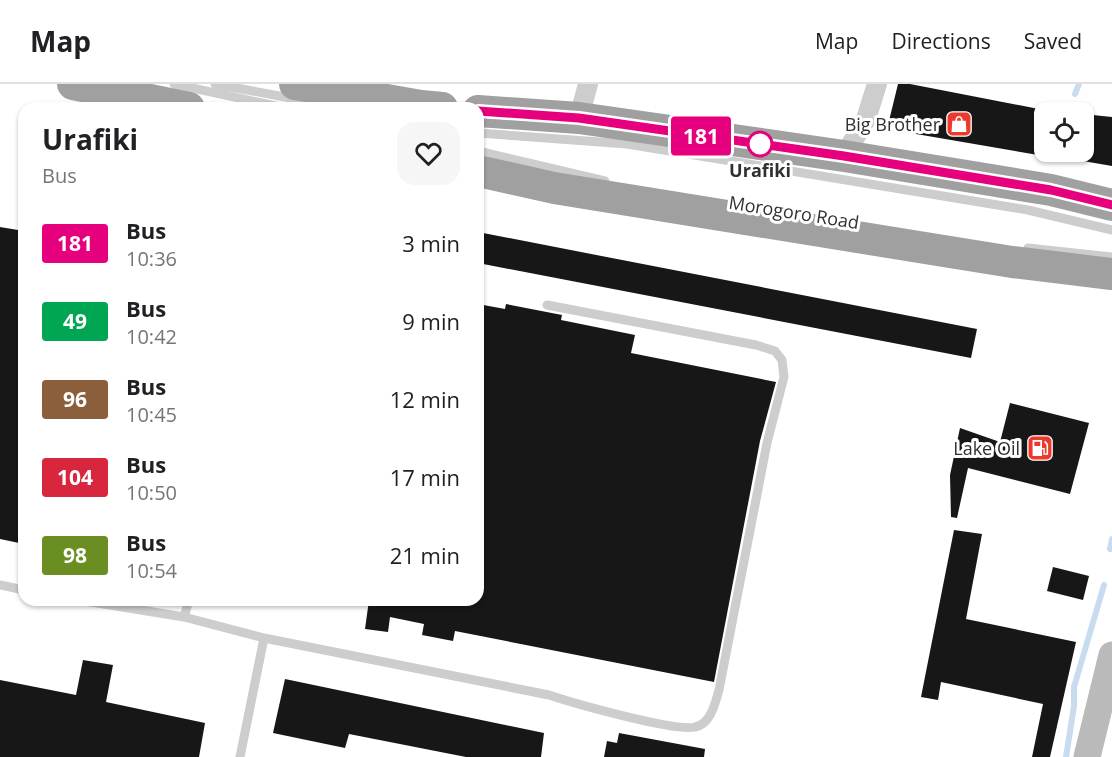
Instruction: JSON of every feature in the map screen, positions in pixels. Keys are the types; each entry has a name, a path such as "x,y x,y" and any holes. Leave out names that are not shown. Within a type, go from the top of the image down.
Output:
{"highway":[{"path":"73,84 160,102"},
{"path":"301,93 384,102"},
{"path":"484,111 579,118 844,156 1051,190 1112,205"},
{"name":"Morogoro Road","path":"484,172 554,188 1012,262 1112,274"}],"main road":[{"path":"1087,757 1111,667"}],"street":[{"path":"579,118 588,84"},
{"path":"844,156 866,119 877,84"}],"lane":[{"path":"174,84 257,102"},
{"path":"214,84 301,93"},
{"path":"484,133 627,144 1028,210 1112,230"},
{"path":"484,153 620,184"},
{"path":"1018,247 1112,257"},
{"path":"115,606 184,617 264,638 549,695 572,703 662,724 694,728 702,724 710,715 719,690 767,443 784,377 782,360 775,351 756,345 547,305"},
{"path":"0,585 18,589"},
{"path":"184,617 187,606"},
{"path":"240,757 264,638"}],"building":[{"path":"898,84 910,84 1034,108 1034,154 887,129"},
{"path":"1094,115 1112,117 1112,166 1089,162 1094,162"},
{"path":"0,227 18,230 18,543 0,539"},
{"path":"484,233 977,329 971,358 484,264"},
{"path":"506,304 562,315 561,320 635,335 631,353 776,382 760,441 714,682 455,631 453,641 422,635 424,624 390,617 388,632 365,629 368,606 484,606 484,305 505,309"},
{"name":"Lake Oil","path":"1010,403 1089,423 1070,494 968,468 957,518 951,517 950,475 960,428 1000,442"},
{"path":"954,530 982,534 966,619 1076,642 1050,757 1032,757 1043,704 941,682 938,700 921,697"},
{"path":"1053,567 1089,576 1083,600 1047,591"},
{"path":"83,660 113,665 106,702 205,723 199,757 0,757 0,680 76,695"},
{"path":"285,679 544,733 541,757 466,757 349,734 345,748 273,733"},
{"path":"619,733 705,749 704,757 604,757 607,741 617,743"}],"waterway":[{"path":"1075,94 1079,84"},
{"path":"1110,549 1112,539"},
{"path":"1066,757 1074,706 1074,687 1104,585"}],"bus line":[{"name":"181","path":"484,111 579,118 844,156 1051,190 1112,205"}],"place":[{"name":"Big Brother","path":"959,124"},
{"name":"Urafiki","path":"760,144"},
{"name":"Lake Oil","path":"1040,448"}]}
